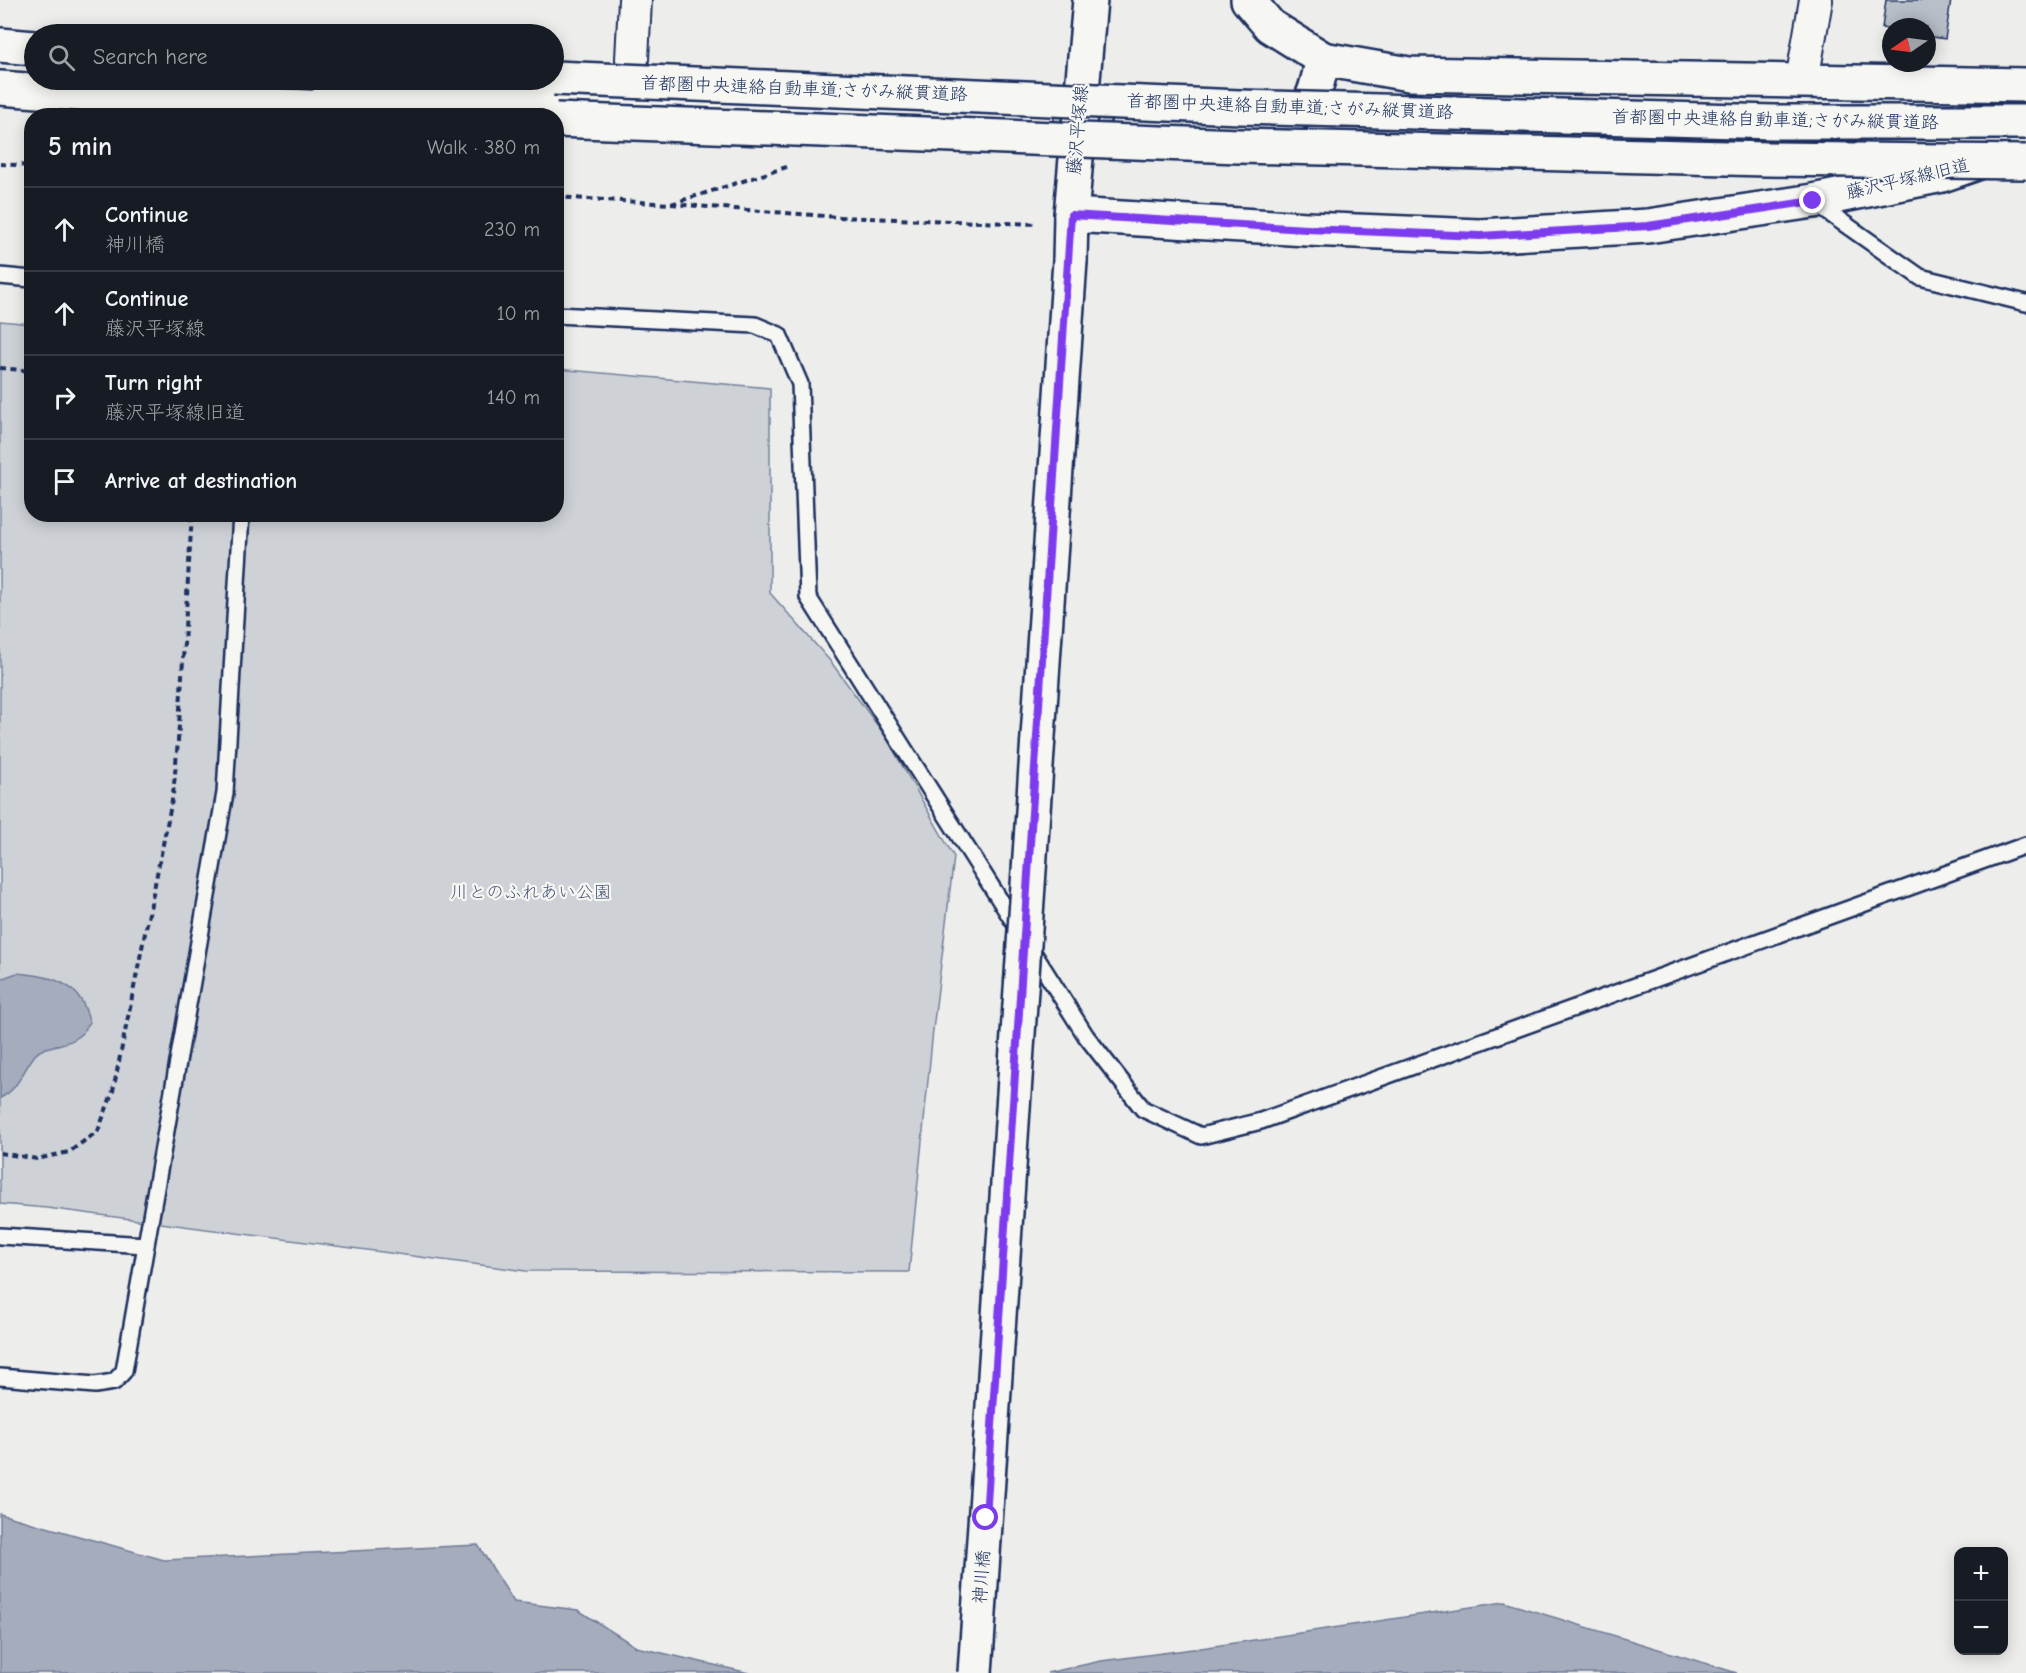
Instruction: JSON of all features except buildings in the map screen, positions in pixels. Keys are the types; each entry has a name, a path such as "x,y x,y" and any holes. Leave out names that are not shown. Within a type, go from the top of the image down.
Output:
{"main road":[{"name":"藤沢平塚線","path":"1070,261 1071,220 1090,0"},
{"path":"1250,1 1270,26 1323,58 1409,74 2026,85"},
{"path":"0,45 24,47"},
{"path":"1128,124 1270,122 1293,117 1313,100 1323,58"},
{"path":"0,59 24,61"},
{"name":"首都圏中央連絡自動車道;さがみ縦貫道路","path":"564,78 1252,107 1774,122 2026,122"},
{"path":"0,88 24,90"},
{"path":"26,90 327,108"},
{"path":"495,90 1036,122"},
{"path":"564,120 1239,146 1767,159 2026,162"},
{"name":"藤沢平塚線旧道","path":"1071,220 1480,236 1648,226 1813,201 1942,175 2026,147"},
{"name":"神川橋","path":"975,1673 1070,261"}],"street":[{"path":"632,59 635,0"},
{"path":"1802,81 1816,0"}],"lane":[{"path":"1813,201 1920,277 2026,303"},
{"path":"0,276 24,278"},
{"path":"564,315 755,325 779,335 800,384 808,597 1086,1036 1143,1109 1201,1136 1283,1113 2026,845"},
{"path":"0,1377 95,1385 114,1382 124,1371 225,793 241,522"},
{"path":"0,1236 146,1245"}],"path":[{"path":"0,164 24,166"},
{"path":"671,204 795,164"},
{"path":"564,197 838,217 1071,220"},
{"path":"0,368 24,370"},
{"path":"0,1153 37,1159 69,1152 98,1131 113,1091 173,795 192,522"}],"green space":[{"name":"川とのふれあい公園","path":"0,321 24,323 24,522 564,522 564,370 770,388 770,593 831,662 886,737 954,857 933,1030 909,1272 526,1271 47,1208 0,1204"}],"water":[{"path":"17,973 52,979 69,987 81,1000 90,1022 73,1040 45,1049 35,1055 12,1090 0,1098 0,979"},
{"path":"0,1514 164,1560 478,1545 514,1602 578,1610 636,1647 749,1673 0,1673"},
{"path":"1504,1602 1737,1673 1047,1673 1101,1661"}],"tunnel":[{"path":"1052,123 1128,125"}],"route":[{"path":"986,1518 1070,261 1071,215 1307,229 1480,236 1648,226 1813,201"}]}
